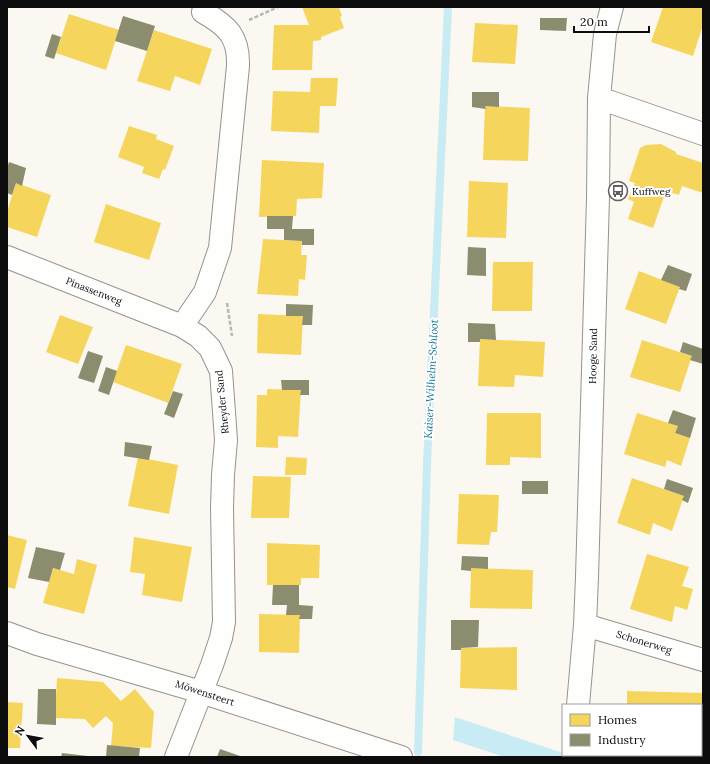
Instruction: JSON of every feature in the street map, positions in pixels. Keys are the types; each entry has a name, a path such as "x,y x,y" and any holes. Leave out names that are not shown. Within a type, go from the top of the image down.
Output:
{"street":[{"name":"Hooge Sand","path":"578,704 585,625 598,198 599,98 605,34 612,7"},
{"path":"182,326 205,292 220,248 239,54 235,38 224,25 198,9"},
{"path":"599,98 703,134"},
{"name":"Pinassenweg","path":"7,257 182,326"},
{"name":"Rheyder Sand","path":"176,757 212,665 221,638 224,622 222,475 226,440 221,371 210,348 198,336 182,326"},
{"name":"Schonerweg","path":"585,625 703,660"},
{"name":"Möwensteert","path":"7,633 37,644 201,692 401,757"}],"path":[{"path":"232,35 249,20 272,8 278,7"},
{"path":"221,371 234,349 227,303"}],"water":[{"path":"455,717 562,753 562,756 574,757 504,757 453,740"}],"building: Homes":[{"path":"302,7 339,7 342,16 340,17 344,28 321,37 321,40 313,41 312,70 272,70 274,25 309,25"},
{"path":"663,7 703,7 703,25 693,56 651,42"},
{"path":"69,14 119,30 106,70 56,53"},
{"path":"475,23 518,25 515,64 472,62"},
{"path":"154,30 212,49 200,85 175,76 170,91 137,81"},
{"path":"311,78 338,78 336,106 320,106 319,133 271,131 273,91 310,92"},
{"path":"485,106 530,108 528,161 483,160"},
{"path":"129,126 157,135 156,139 174,146 165,170 163,169 159,179 142,173 144,167 118,157"},
{"path":"661,144 676,152 676,154 703,163 703,193 682,186 679,195 666,191 653,228 628,219 634,202 628,199 635,183 629,181 640,148 646,145"},
{"path":"262,160 324,163 322,198 297,199 296,216 259,217"},
{"path":"469,181 508,183 506,238 467,237"},
{"path":"16,183 51,195 37,237 7,227 7,212"},
{"path":"106,204 161,223 149,260 94,242"},
{"path":"263,239 302,241 301,255 307,255 305,280 299,279 298,296 257,294"},
{"path":"493,262 533,262 532,311 492,311"},
{"path":"639,271 680,287 666,324 625,309"},
{"path":"258,314 303,316 301,355 257,353"},
{"path":"60,315 93,327 78,364 46,352"},
{"path":"480,339 545,342 543,377 515,375 514,387 478,386"},
{"path":"642,340 692,356 680,392 630,377"},
{"path":"126,345 182,364 168,403 113,382"},
{"path":"267,389 301,390 298,437 278,436 278,448 256,447 257,395 267,395"},
{"path":"487,413 541,413 541,458 510,457 510,465 486,465"},
{"path":"637,413 678,426 675,433 690,438 681,466 667,460 665,467 624,454"},
{"path":"138,457 178,465 169,514 128,506"},
{"path":"286,457 307,458 306,475 285,475"},
{"path":"253,476 291,477 289,518 251,518"},
{"path":"632,478 684,496 672,531 653,523 650,535 617,523"},
{"path":"459,494 499,495 497,532 491,532 489,545 457,544"},
{"path":"7,535 27,540 15,589 7,587"},
{"path":"134,537 192,547 182,602 142,595 145,574 130,572"},
{"path":"267,543 320,545 319,578 301,578 301,585 267,585"},
{"path":"647,554 689,567 682,586 693,589 687,610 675,606 672,622 630,609"},
{"path":"77,559 97,565 84,614 43,603 53,568 74,574"},
{"path":"471,568 533,570 532,609 470,608"},
{"path":"259,614 300,615 299,653 259,652"},
{"path":"517,647 517,690 460,688 461,648"},
{"path":"57,678 103,682 121,701 135,689 154,712 151,748 111,746 113,723 106,716 93,728 85,719 55,718"},
{"path":"627,691 703,693 703,733 702,704 627,704"},
{"path":"7,702 23,703 20,748 7,748"}],"building: Industry":[{"path":"123,16 155,26 147,51 115,41"},
{"path":"540,18 567,18 566,31 540,30"},
{"path":"52,34 61,37 54,59 45,56"},
{"path":"472,92 499,92 499,107 485,106 486,109 472,107"},
{"path":"9,162 26,168 22,186 16,183 12,195 7,193 7,169"},
{"path":"267,216 293,216 292,229 314,229 314,245 302,245 302,241 284,240 284,229 267,229"},
{"path":"468,247 486,248 486,276 467,275"},
{"path":"668,265 692,274 686,291 679,289 680,287 661,280"},
{"path":"286,304 313,305 312,325 302,325 303,316 286,316"},
{"path":"468,323 495,324 496,340 480,339 480,342 468,342"},
{"path":"683,342 703,349 703,364 690,360 692,356 680,352"},
{"path":"88,351 103,356 94,383 78,378"},
{"path":"106,367 117,371 109,395 98,391"},
{"path":"281,380 309,380 309,395 300,395 301,390 282,390"},
{"path":"173,391 183,394 174,418 164,414"},
{"path":"673,410 696,418 690,438 675,433 678,426 668,423"},
{"path":"125,442 152,446 149,460 124,456"},
{"path":"667,479 693,488 688,503 682,500 684,496 664,489"},
{"path":"522,481 548,481 548,494 522,494"},
{"path":"36,547 65,553 60,570 53,568 49,582 28,578"},
{"path":"462,556 488,557 488,569 471,568 471,571 461,570"},
{"path":"273,585 299,585 299,605 313,606 312,619 299,619 300,615 286,615 287,605 272,605"},
{"path":"451,620 479,620 478,647 451,650"},
{"path":"38,689 56,689 56,725 37,724"},
{"path":"107,745 140,748 139,757 106,757"},
{"path":"220,749 243,757 217,757"},
{"path":"62,753 88,756 88,757 61,757"}],"waterway":[{"name":"Kaiser-Wilhelm-Schloot","path":"418,752 427,464 448,7"}],"place":[{"name":"Kuffweg","path":"618,191"}]}
